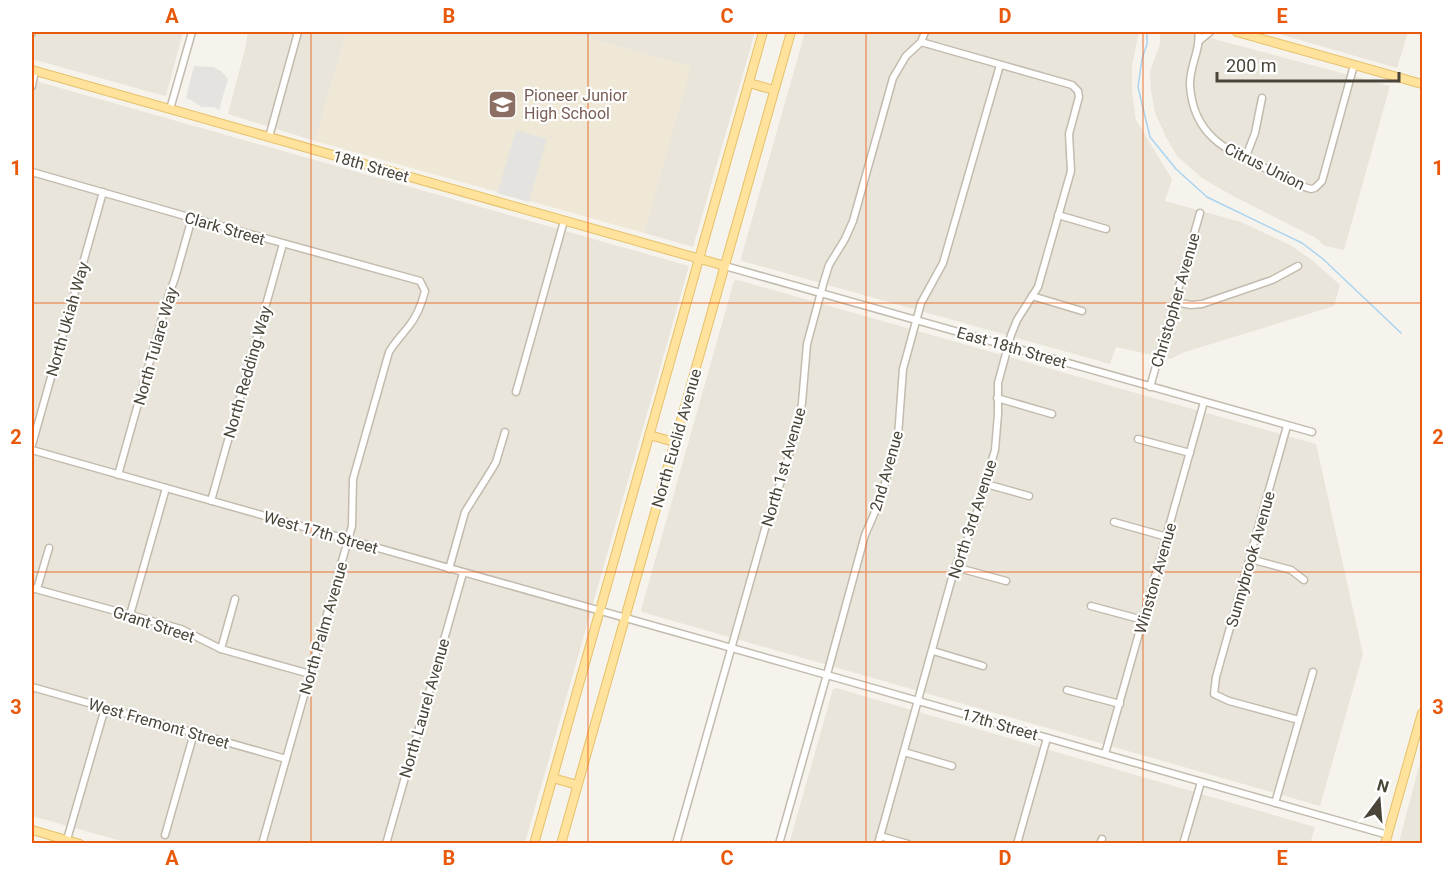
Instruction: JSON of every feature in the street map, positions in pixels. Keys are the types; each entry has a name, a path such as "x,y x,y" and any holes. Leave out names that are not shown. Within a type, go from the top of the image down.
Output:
{"main road":[{"name":"North Euclid Avenue","path":"534,843 763,32"},
{"name":"North Euclid Avenue","path":"561,843 791,32"},
{"path":"1237,32 1266,35 1422,84"},
{"name":"18th Street","path":"34,71 711,262"},
{"path":"749,83 774,90"},
{"name":"East 18th Street","path":"711,262 725,266"},
{"path":"649,435 675,442"},
{"path":"1387,839 1419,736 1422,713"},
{"path":"553,778 577,785"},
{"path":"32,830 66,842 80,843"}],"street":[{"path":"170,109 192,32"},
{"path":"268,137 298,32"},
{"name":"North 1st Avenue","path":"675,843 770,511 784,473 799,419 807,344 820,293 829,265 845,239 852,221 893,78 906,56 921,42 925,32"},
{"name":"Citrus Union","path":"1197,32 1199,41 1192,63 1190,83 1191,94 1202,126 1220,145 1306,188 1315,188 1322,181 1354,64"},
{"path":"1199,41 1210,32"},
{"path":"921,42 1000,65"},
{"name":"North 3rd Avenue","path":"878,843 956,567 972,529 995,450 998,383 1008,346 1017,320 1038,286 1071,171 1068,144 1079,97 1078,91 1072,85 1000,65"},
{"name":"2nd Avenue","path":"779,843 865,535 881,498 898,436 903,369 916,320 921,303 943,263 1000,65"},
{"path":"32,86 34,71"},
{"path":"1245,159 1255,133 1262,98"},
{"name":"Clark Street","path":"32,172 420,281"},
{"name":"North Ukiah Way","path":"32,445 103,192"},
{"name":"Christopher Avenue","path":"1150,387 1200,213"},
{"path":"1058,215 1106,229"},
{"name":"North Tulare Way","path":"118,475 192,218"},
{"path":"516,392 564,221"},
{"name":"North Redding Way","path":"211,501 283,244"},
{"name":"East 18th Street","path":"725,266 1312,432"},
{"path":"1175,302 1191,305 1202,304 1272,280 1298,267"},
{"name":"North Palm Avenue","path":"262,843 352,525 353,479 388,352 395,340 411,324 424,297 425,291 420,281"},
{"path":"1032,296 1082,311"},
{"path":"998,398 1052,414"},
{"name":"Winston Avenue","path":"1106,754 1204,402"},
{"name":"Sunnybrook Avenue","path":"1287,426 1216,677 1214,694 1229,701 1299,720"},
{"path":"449,569 465,512 496,462 505,432"},
{"path":"1138,439 1190,453"},
{"name":"West 17th Street","path":"32,450 611,614"},
{"path":"986,484 1029,496"},
{"path":"130,615 166,488"},
{"path":"1114,522 1167,537"},
{"path":"34,589 49,548"},
{"path":"1250,559 1291,570 1304,580"},
{"path":"956,567 1006,581"},
{"name":"North Laurel Avenue","path":"386,843 463,573"},
{"name":"Grant Street","path":"34,589 180,629 221,649 310,674"},
{"path":"221,649 235,599"},
{"path":"1091,606 1143,620"},
{"name":"17th Street","path":"611,614 1275,803 1387,839"},
{"path":"933,651 983,666"},
{"path":"1275,803 1313,672"},
{"name":"West Fremont Street","path":"32,687 286,759"},
{"path":"1067,690 1120,704"},
{"path":"66,842 105,708"},
{"path":"165,835 194,733"},
{"path":"1017,843 1047,738"},
{"path":"904,752 952,766"},
{"path":"1183,843 1201,782"},
{"path":"880,836 908,843"}],"shaded area":[{"path":"32,32 183,32 166,96 32,59"},
{"path":"248,32 347,32 315,141 228,114"},
{"name":"Pioneer Junior High School","path":"347,32 567,32 691,67 644,233 315,141"},
{"path":"567,32 755,32 693,247 644,233 690,67"},
{"path":"805,32 1139,32 1132,65 1132,91 1136,120 1172,179 1165,201 1241,222 1290,245 1312,260 1340,285 1334,306 1182,353 1171,359 1116,347 1110,364 742,261"},
{"path":"1160,32 1188,32 1390,86 1344,250 1325,246 1316,238 1233,196 1202,178 1177,156 1155,113 1151,90 1150,71 1160,44"},
{"path":"1272,32 1408,32 1397,68"},
{"path":"194,66 213,67 221,71 228,79 219,110 214,107 202,107 186,98"},
{"path":"32,80 689,266 525,843 128,843 32,816"},
{"path":"516,130 547,139 529,202 497,193"},
{"path":"738,280 1316,444 1363,654 1320,806 642,612 734,281"},
{"path":"833,689 1315,827 1310,844 789,844"},
{"path":"1422,755 1422,843 1399,843 1400,838"}],"waterway":[{"path":"1147,32 1147,44 1142,59 1138,87 1150,137 1176,169 1207,197 1302,243 1323,259 1401,333"}],"place":[{"name":"Pioneer Junior High School","path":"503,104"}]}
